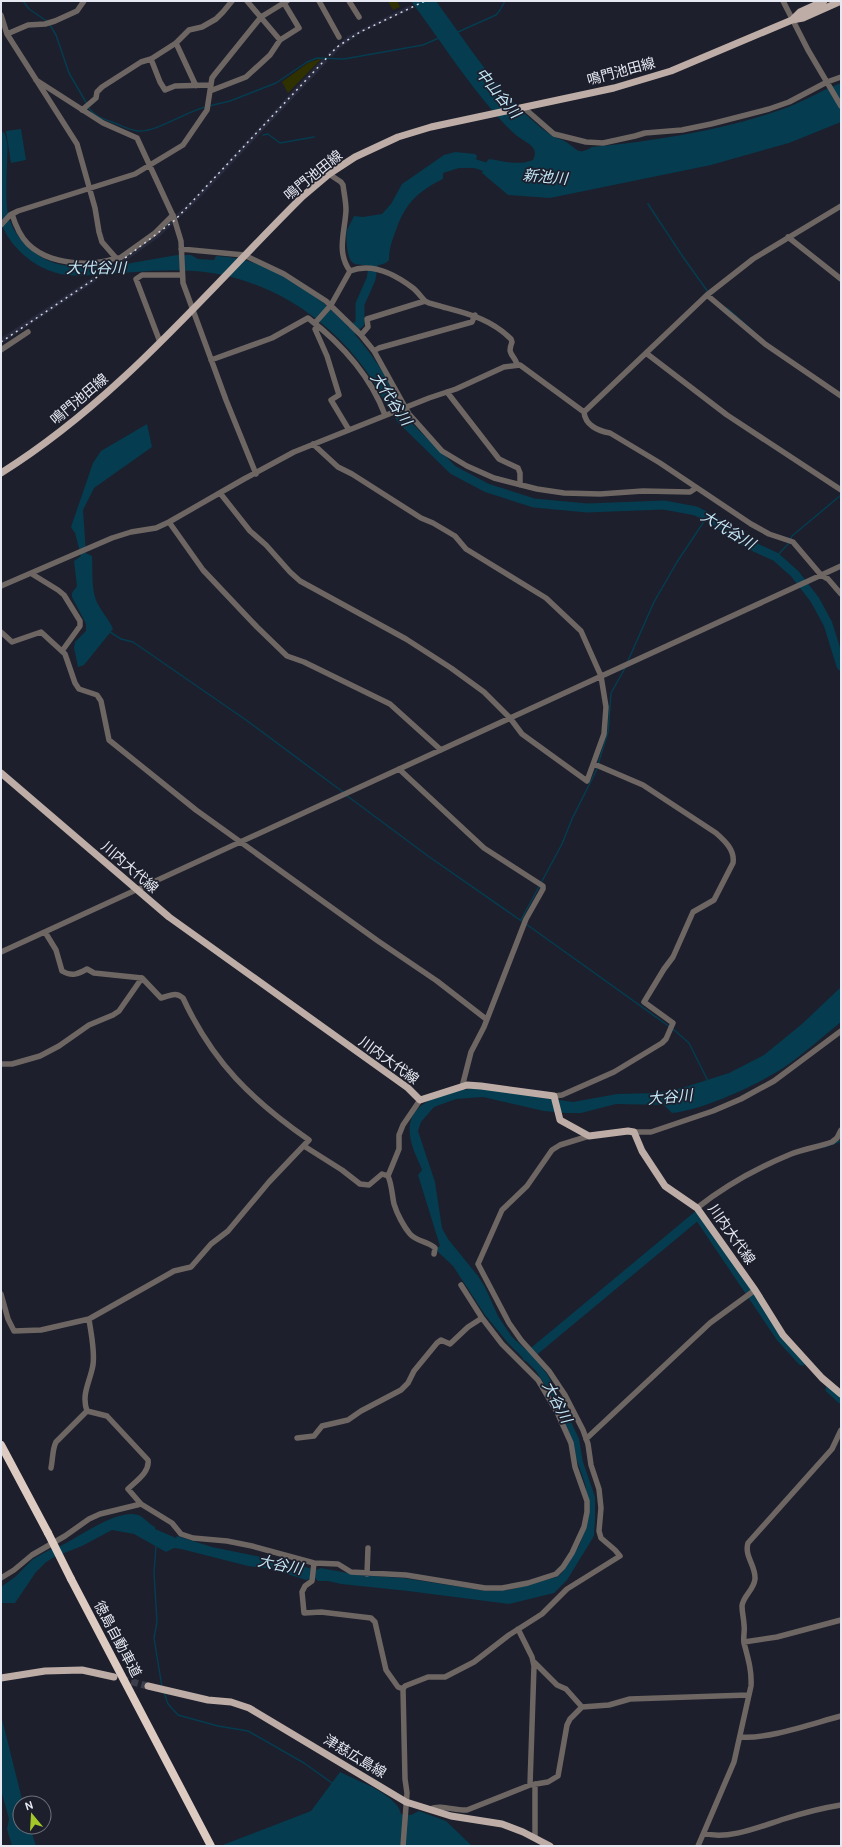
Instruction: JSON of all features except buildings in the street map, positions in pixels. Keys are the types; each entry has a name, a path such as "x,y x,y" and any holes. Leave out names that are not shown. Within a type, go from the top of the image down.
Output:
{"highway":[{"name":"徳島自動車道","path":"1,1445 211,1846"}],"main road":[{"name":"鳴門池田線","path":"792,20 800,12 824,1"},
{"name":"鳴門池田線","path":"1,473 58,433 131,372 303,196 329,174 355,157 398,137 431,127 614,88 672,71 792,20 803,18 841,2"},
{"name":"川内大代線","path":"1,773 169,918 408,1088 419,1100 426,1099 462,1086 481,1086 554,1097"},
{"path":"554,1097 560,1120 589,1136 628,1130 634,1132"},
{"name":"川内大代線","path":"634,1132 642,1151 665,1186 697,1208 755,1290 783,1335 822,1378 841,1394"},
{"path":"1,1678 44,1671 82,1670 114,1677"},
{"name":"津慈広島線","path":"148,1686 208,1700 231,1702 249,1708 406,1802 452,1816 502,1824 550,1846"}],"street":[{"path":"4,33 28,25 45,24 55,21 77,11 84,1"},
{"path":"86,107 96,98 97,92 102,87 141,62 151,59 176,43 190,30 216,19 232,1"},
{"path":"247,1 280,40"},
{"path":"319,1 339,38"},
{"path":"349,1 359,17"},
{"path":"783,1 792,20 841,106"},
{"path":"2,225 11,215 136,174 151,166 164,155 183,145 206,110 210,88 215,74 261,17 285,2 299,28 280,40 270,55 246,77 210,88 175,86 165,90 160,82 151,59"},
{"path":"1,14 4,33 77,144 90,188 102,242 116,258"},
{"path":"176,43 196,86"},
{"path":"522,108 554,134 586,142 603,143 645,133 682,130 769,109 789,102 841,77"},
{"path":"36,80 86,107 102,123 137,138 173,215 179,232 182,250 181,274 183,283 248,457 256,474"},
{"path":"329,174 343,185 346,209 341,249 346,266 350,271"},
{"path":"584,412 707,295 753,259 841,206"},
{"path":"11,215 28,244 48,256 60,260 89,263 106,262 120,258 155,233 173,215"},
{"path":"788,237 841,279"},
{"path":"182,250 243,257 284,274 330,306 357,331 374,351 404,408 442,451 456,461 494,478 520,485 578,494 643,491 690,492 696,488"},
{"path":"350,271 363,269 381,270 392,274 413,288 425,301 475,315 493,324 511,339 512,342 509,350 517,364 584,412 584,417 593,426 601,431 610,433 660,463 751,524 769,534 793,542 818,577 828,579 841,594"},
{"path":"349,430 331,400 339,395 327,356 315,329 350,271"},
{"path":"160,342 136,279 142,275 181,274"},
{"path":"707,295 765,344 841,396"},
{"path":"357,331 368,327 367,319 425,301"},
{"path":"374,351 379,348 472,322 475,315"},
{"path":"211,360 272,338 308,318 317,324 347,352 375,393 387,414"},
{"path":"1,350 28,332"},
{"path":"646,353 727,415 841,490"},
{"path":"1,586 32,574 112,538 131,532 156,528 294,452 387,414 447,392 504,367 517,364"},
{"path":"447,392 498,459 518,468 520,474 520,485"},
{"path":"220,493 250,531 266,545 300,581 406,639 451,668 484,692 510,718 522,734 587,781 594,764 606,724 606,696 601,676 581,631 551,601 466,550 454,536 433,522 421,518 352,474 338,467 313,444"},
{"path":"169,522 203,570 257,627 293,659 304,662 390,704 441,750"},
{"path":"1,952 841,566"},
{"path":"32,574 58,590 71,604 78,616 80,626 62,651"},
{"path":"1,632 12,642 41,632 62,651 69,661 75,683 79,689 96,695 101,701 109,740 196,810 384,946 437,981 486,1019"},
{"path":"554,1097 562,1095 621,1068 662,1043 673,1023 644,1002 673,957 693,912 714,900 733,863 734,858 727,843 711,829 642,785 594,764"},
{"path":"399,769 484,848 543,886 544,889 526,919 486,1019 471,1052 462,1086"},
{"path":"1,1294 8,1319 14,1331 41,1330 89,1318 174,1271 190,1267 211,1244 228,1231 269,1182 309,1140 264,1107 228,1069 205,1038 183,998 178,994 160,998 142,978 94,973 87,969 73,975 67,974 62,971 56,950 45,932"},
{"path":"1,1064 12,1064 40,1056 59,1046 89,1025 113,1015 119,1011 142,978"},
{"path":"634,1132 651,1132 714,1111 741,1098 774,1081 841,1031"},
{"path":"419,1100 403,1125 399,1135 399,1149 388,1176 394,1204 410,1234 435,1248 434,1254"},
{"path":"697,1208 723,1188 743,1176 791,1154 832,1142 837,1138 841,1130"},
{"path":"403,1846 406,1802 403,1689 405,1686 428,1677 445,1677 484,1656 509,1635 542,1614 567,1589 620,1556 601,1538 598,1531 601,1508 599,1489 591,1465 586,1438 559,1385 509,1323 478,1267 478,1261 502,1210 528,1186 552,1150 560,1145 589,1136"},
{"path":"304,1146 342,1170 360,1184 366,1186 382,1174 388,1176"},
{"path":"87,1411 107,1416 148,1460 149,1465 146,1471 128,1489 141,1504 172,1523 181,1534 193,1538 246,1544 313,1565 338,1564 351,1572 406,1575 485,1588 502,1588 549,1577 563,1568 584,1527 587,1512 587,1501 575,1467 571,1443 557,1412 538,1380 502,1344 482,1318 461,1285"},
{"path":"586,1438 710,1323 755,1290"},
{"path":"87,1411 84,1402 93,1366 89,1318"},
{"path":"298,1438 314,1436 322,1426 348,1420 361,1411 395,1394 408,1383 414,1371 437,1343 441,1340 450,1344 468,1327 482,1318"},
{"path":"51,1468 54,1456 53,1448 56,1442 87,1411"},
{"path":"698,1846 734,1762 751,1686 752,1674 742,1603 751,1589 755,1578 748,1555 748,1543 832,1450 841,1430"},
{"path":"1,1578 14,1570 32,1555 65,1536 89,1519 100,1514 141,1504"},
{"path":"368,1548 368,1574"},
{"path":"313,1565 312,1581 305,1586 302,1592 304,1612 321,1612 371,1618 375,1622 386,1670 398,1688 403,1689"},
{"path":"748,1641 777,1637 841,1620"},
{"path":"518,1629 534,1661 557,1685 566,1689 582,1707"},
{"path":"534,1661 533,1784 535,1838"},
{"path":"430,1809 436,1806 467,1810 533,1784 548,1782 558,1776 567,1725 573,1715 582,1707 609,1705 630,1700 748,1695"},
{"path":"740,1737 749,1738 771,1734 841,1716"},
{"path":"704,1833 716,1836 750,1830 804,1813 841,1804"}],"shaded area":[{"path":"388,1 397,1 400,7 393,10"},
{"path":"410,5 412,9 361,33 340,48 332,57 327,54 348,36"},
{"path":"322,58 288,93 282,82 308,63"},
{"path":"323,58 328,61 197,201 159,237 123,263 120,260 155,234 194,198"},
{"path":"93,277 96,281 1,344 1,338"}],"water":[{"name":"中山谷川","path":"411,1 436,1 475,56 518,107 552,136 564,141 580,151 587,150 592,147 640,142 734,124 788,107 841,83 841,122 789,143 711,165 550,198 508,195 482,173 484,165 489,159 522,163 528,162 533,160 535,156 534,149 530,144 520,138 500,120 464,75"},
{"path":"21,129 26,160 11,163 6,131"},
{"path":"455,152 475,154 477,156 474,168 459,168 443,173 443,179 426,188 414,199 408,206 400,221 391,245 389,260 387,262 377,265 361,265 353,263 349,257 346,237 347,230 354,216 363,217 382,214 391,204 402,184 444,155"},
{"path":"177,255 191,255 198,259 214,260 216,256 246,260 275,271 303,288 330,309 354,333 374,359 391,386 403,413 394,417 369,375 353,354 335,335 315,318 293,303 270,291 246,281 194,271 168,270 91,274 91,267 120,265"},
{"path":"147,424 152,447 94,488 83,510 86,553 92,556 94,595 113,629 84,665 78,667 74,648 75,642 86,631 86,624 72,597 72,593 77,586 74,561 81,556 75,533 71,527 93,463 101,451"},
{"name":"大谷川","path":"841,987 841,1022 800,1056 775,1073 762,1081 715,1102 685,1111 672,1113 664,1105 616,1104 581,1113 566,1113 544,1111 483,1097 456,1099 434,1107 421,1122 418,1131 435,1182 442,1228 448,1239 478,1276 485,1287 498,1316 512,1337 532,1355 547,1374 579,1439 583,1462 595,1497 594,1536 567,1580 554,1593 509,1604 318,1581 315,1578 306,1580 272,1569 248,1566 181,1549 174,1548 166,1552 134,1534 112,1530 82,1546 54,1557 36,1572 15,1603 1,1603 1,1587 15,1577 33,1559 51,1549 52,1550 61,1546 106,1521 118,1516 129,1514 140,1516 155,1527 155,1529 176,1538 177,1536 212,1547 291,1563 316,1570 321,1568 358,1575 403,1578 487,1591 509,1590 557,1577 562,1573 579,1546 587,1525 586,1487 559,1407 536,1371 508,1343 485,1315 453,1266 437,1251 437,1248 440,1246 418,1175 422,1170 413,1148 410,1135 410,1123 415,1113 422,1105 432,1099 454,1092 477,1088 573,1102 617,1094 657,1093 682,1088 729,1073 764,1055 802,1024"},
{"path":"1,1715 21,1795 12,1795 12,1835 33,1835 36,1846 12,1846 7,1829 9,1819 1,1790"},
{"path":"340,1772 385,1794 398,1807 401,1814 411,1815 419,1811 446,1821 472,1846 220,1846 311,1811"}],"waterway":[{"path":"23,1 29,9 48,22"},
{"path":"458,32 496,15 505,1"},
{"path":"50,25 56,35 69,73 87,104"},
{"path":"209,106 230,101 276,83 307,62 317,58 344,59 423,45 439,38"},
{"path":"89,108 96,115 128,129 145,131 206,107"},
{"path":"263,135 268,134 280,143 314,137"},
{"name":"大代谷川","path":"1,136 3,145 3,212 10,231 16,240 31,255 50,266 69,271 102,270"},
{"name":"新池川","path":"463,163 473,163 495,170"},
{"path":"648,204 708,292"},
{"name":"新池川","path":"347,335 360,323 360,304 371,279 374,261"},
{"path":"727,308 753,331"},
{"name":"大代谷川","path":"393,405 401,419 453,470 487,488 534,503 587,508 664,505 696,511 715,521 750,545 776,557 795,574 815,600 828,624 841,666"},
{"path":"776,557 789,543 792,536 841,495"},
{"path":"627,663 654,602 677,562 707,517"},
{"path":"110,632 121,639 133,642 246,720 343,792"},
{"path":"521,920 562,844 572,819 596,771 608,732 611,693 625,668"},
{"path":"346,795 428,856 523,922"},
{"path":"526,924 670,1027"},
{"path":"673,1029 689,1043 708,1081"},
{"path":"824,1147 841,1141"},
{"path":"527,1357 698,1215 781,1338 802,1361"},
{"path":"830,1389 841,1399"},
{"path":"156,1546 154,1573 157,1622 154,1638 162,1687"},
{"path":"164,1692 168,1704 178,1715 218,1726 248,1731 304,1763 332,1783"}],"tunnel":[{"path":"121,1679 148,1686"}],"railway":[{"path":"1,342 121,261 175,220 337,47 360,32 425,1"}]}
